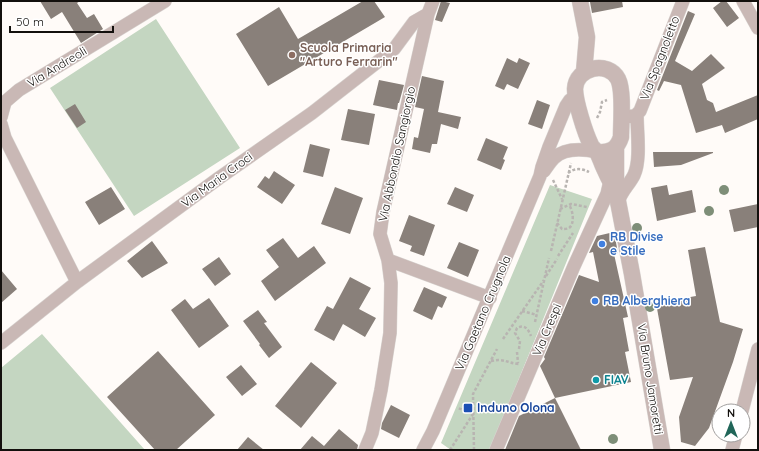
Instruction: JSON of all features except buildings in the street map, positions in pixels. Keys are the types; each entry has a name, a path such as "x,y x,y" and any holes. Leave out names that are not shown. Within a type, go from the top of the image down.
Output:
{"street":[{"name":"Via Andreoli","path":"1,118 5,102 19,90 165,1"},
{"name":"Via Abbondio Sangiorgio","path":"365,450 372,433 390,334 391,283 388,260 380,234 383,212 432,1"},
{"path":"580,1 587,37 596,56 604,68 591,69 584,72 587,37"},
{"name":"Via Spagnoletto","path":"595,210 607,194 616,196 634,174 637,163 637,115 683,1"},
{"path":"743,1 758,28"},
{"name":"Via Maria Croci","path":"2,340 77,282 219,178 312,113 394,49 414,22 428,14"},
{"name":"Via Bruno Jamoretti","path":"604,68 618,78 621,87 621,137 616,147 616,196 632,274 662,450"},
{"name":"Via Bruno Jamoretti","path":"584,72 575,87 576,97 590,143 597,152 616,196"},
{"name":"Via Gaetano Crugnola","path":"546,178 542,167 549,147 566,106 570,100 576,97"},
{"name":"Via Spagnoletto","path":"621,117 637,115"},
{"path":"1,124 5,138 77,282"},
{"path":"597,152 608,152 616,147"},
{"name":"Via Gaetano Crugnola","path":"423,450 433,431 490,298 554,158 562,153 571,151 586,150 597,152"},
{"path":"595,210 610,206 615,207 616,196"},
{"name":"Via Crespi","path":"496,450 574,266 595,210"},
{"path":"388,260 490,298"},
{"path":"744,403 758,349"}],"path":[{"path":"592,120 599,115 602,102 610,100"},
{"path":"551,251 571,161"},
{"path":"568,173 577,169 593,172"},
{"path":"546,178 562,199"},
{"path":"560,209 574,204 595,210"},
{"path":"569,205 571,207 572,214 570,226"},
{"path":"557,223 562,229 570,226"},
{"path":"570,226 575,230"},
{"path":"530,342 549,258"},
{"path":"503,339 557,259"},
{"path":"522,312 542,316"},
{"path":"516,320 517,328 515,333 520,341 519,349"},
{"path":"517,328 522,326 525,327 532,336"},
{"path":"474,450 473,394 497,350"},
{"path":"517,352 518,364"},
{"path":"491,361 504,360 523,366"},
{"path":"458,408 473,414"},
{"path":"450,450 473,414"}],"green space":[{"path":"156,19 240,148 134,216 50,88"},
{"path":"550,185 592,199 490,450 451,450 441,443"},
{"path":"42,334 145,450 1,450 1,368"}],"place":[{"name":"Scuola Primaria \"Arturo Ferrarin\"","path":"292,55"},
{"name":"RB Divise e Stile","path":"602,244"},
{"name":"RB Alberghiera","path":"595,301"},
{"name":"FIAV","path":"596,380"},
{"name":"Induno Olona","path":"468,408"}]}
